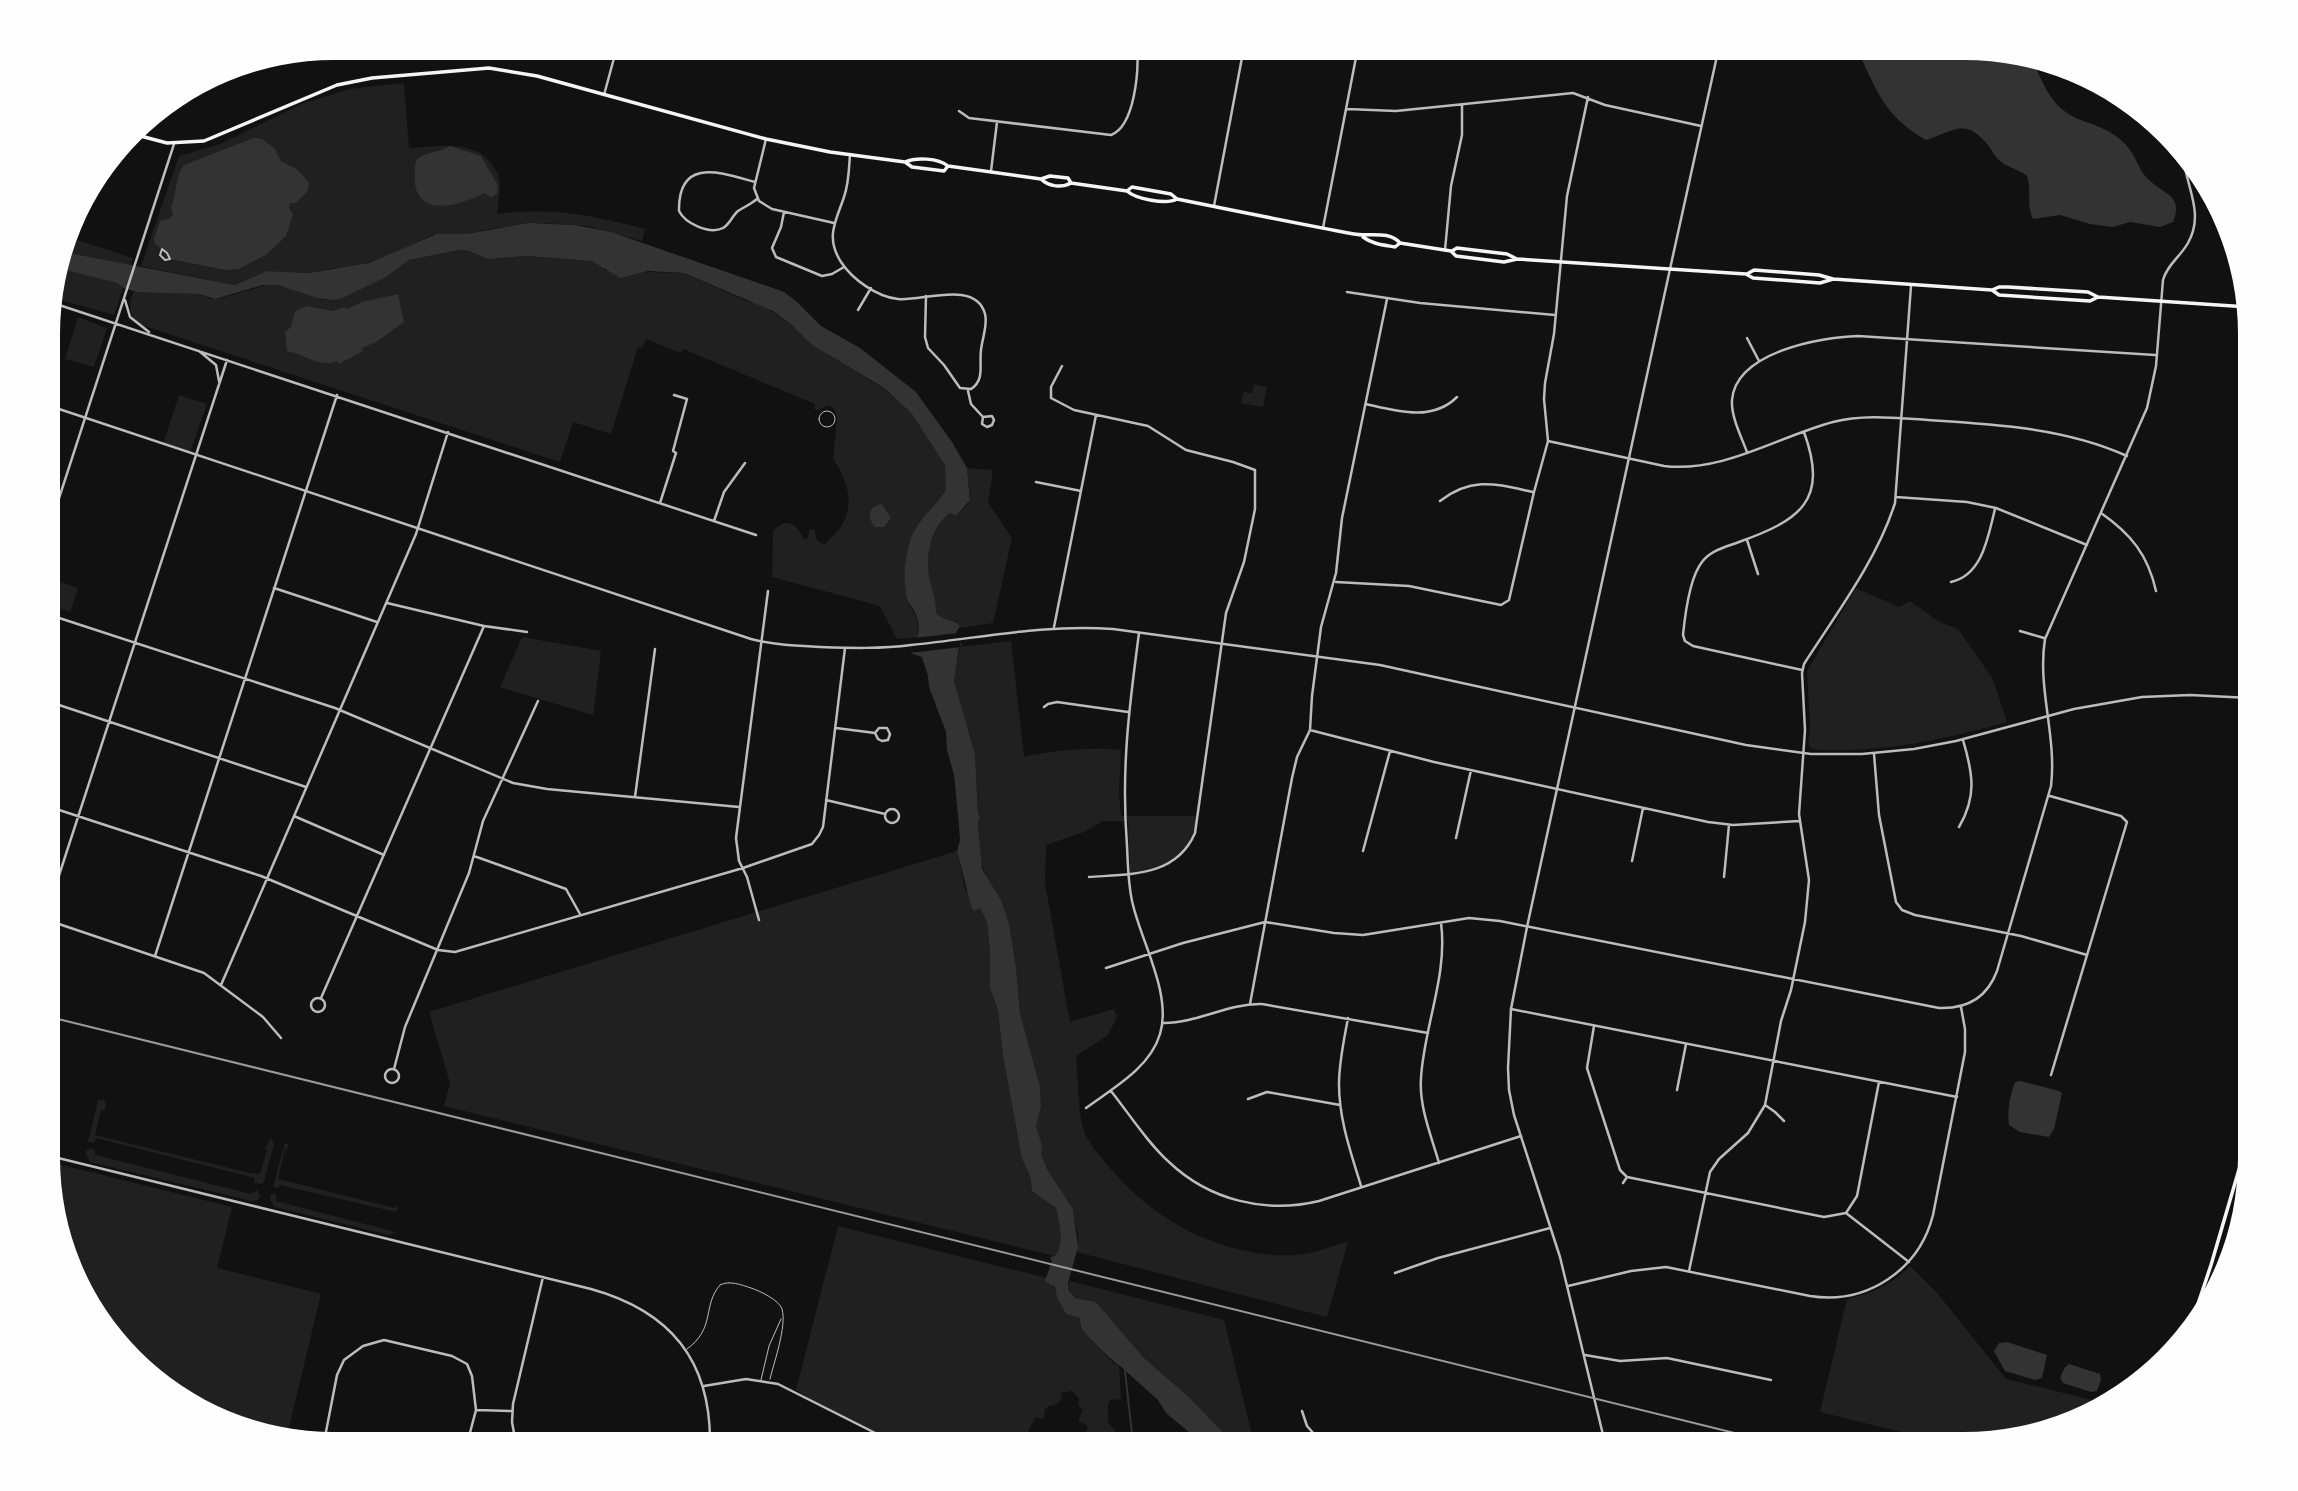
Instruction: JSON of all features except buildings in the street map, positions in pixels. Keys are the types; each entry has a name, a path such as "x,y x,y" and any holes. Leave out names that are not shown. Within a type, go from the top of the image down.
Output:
{"main road":[{"path":"144,137 174,144 211,139 315,92 337,85 372,78 489,68 523,72 766,139 905,162 912,167 944,171 948,166"},
{"path":"905,162 913,159 944,162 948,166 1041,179 1050,176 1068,178 1071,183"},
{"path":"1041,179 1046,184 1065,187 1071,183 1127,191 1132,196 1171,202 1177,199"},
{"path":"1127,191 1132,187 1171,194 1177,199 1363,236 1371,233 1396,239 1400,243 1451,251 1456,256 1504,262 1517,259 1746,274 1753,278 1820,283 1833,279"},
{"path":"1363,236 1369,242 1395,247 1400,243"},
{"path":"1451,251 1457,248 1507,254 1517,259"},
{"path":"1746,274 1754,270 1911,285 2088,292 2098,297 2237,306"},
{"path":"1992,290 1999,295 2090,301 2098,297"},
{"path":"2199,1299 2238,1173"}],"street":[{"path":"604,95 613,60"},
{"path":"960,111 969,118 997,122 1099,135 1116,133 1125,122 1136,85 1137,60"},
{"path":"1214,206 1242,60"},
{"path":"1324,228 1356,60"},
{"path":"1602,1432 1568,1286 1509,1090 1511,1009 1716,60"},
{"path":"1347,108 1396,111 1573,93 1605,105 1702,126"},
{"path":"1334,582 1409,586 1506,604 1511,594 1548,441 1544,392 1556,315 1567,196 1588,97"},
{"path":"1446,250 1451,186 1462,135 1462,104"},
{"path":"991,172 997,122"},
{"path":"766,139 754,188 757,199 767,208 834,223"},
{"path":"60,488 174,144"},
{"path":"850,154 845,195 834,223 835,247 845,267 852,275 884,296 908,299 926,296 954,295 975,300 982,306 986,317 980,355 980,380 976,386 968,390 958,386 928,348 925,337 926,296"},
{"path":"755,182 709,170 693,175 686,183 679,205 682,217 689,223 719,230 726,226 740,209 757,199"},
{"path":"1106,968 1265,922 1363,935 1476,918 1939,1008 1961,1007 1982,996 1993,981 2048,796 2052,768 2042,670 2045,639 2147,408 2156,355 2164,274 2188,243 2195,223 2194,198 2188,175"},
{"path":"784,212 772,248 776,257 819,275 832,274 845,267"},
{"path":"1689,1271 1704,1193 1713,1166 1748,1133 1765,1105 1781,1021 1794,979 1808,907 1809,887 1799,821 1805,719 1802,670 1883,536 1896,497 1911,285"},
{"path":"858,310 871,288"},
{"path":"1347,292 1387,299 1556,315"},
{"path":"125,297 130,317 152,335"},
{"path":"1250,1004 1292,778 1297,757 1310,730 1316,656 1323,617 1334,582 1342,518 1387,299"},
{"path":"61,306 756,535"},
{"path":"1747,452 1733,411 1733,394 1740,378 1759,361 1801,345 1837,337 1858,336 2156,355"},
{"path":"1747,338 1759,361"},
{"path":"197,349 216,365 219,383"},
{"path":"60,871 227,359"},
{"path":"1062,366 1051,387 1051,398 1069,408 1148,426 1186,450 1255,470 1255,509 1244,562 1226,613 1195,833 1184,852 1168,865 1153,871 1089,877"},
{"path":"968,390 971,404 983,417"},
{"path":"155,956 337,395"},
{"path":"660,503 675,457 676,453 673,451 687,399 674,395"},
{"path":"1366,404 1403,412 1424,413 1441,409 1457,397"},
{"path":"60,409 761,641 845,648 909,646 1054,627 1094,628 1380,665 1746,745 1804,753 1874,754 1914,750 2047,716 2142,697 2190,695 2238,697"},
{"path":"1054,627 1096,415"},
{"path":"1548,441 1682,467 1718,462 1803,432 1853,419 1902,418 1989,425 2070,437 2098,444 2127,456"},
{"path":"221,985 418,527 448,432"},
{"path":"1802,670 1693,646 1684,638 1684,624 1695,574 1700,564 1715,551 1782,525 1795,515 1807,500 1814,476 1811,455 1803,432"},
{"path":"714,521 724,492 745,463"},
{"path":"1036,482 1081,491"},
{"path":"1440,501 1452,492 1478,484 1534,492"},
{"path":"1896,497 1967,502 1996,508 2087,545"},
{"path":"1951,582 1963,578 1979,560 1996,508"},
{"path":"2101,513 2122,528 2136,544 2150,568 2156,591"},
{"path":"1747,539 1758,574"},
{"path":"274,588 377,622"},
{"path":"760,920 736,849 739,807 768,591"},
{"path":"386,603 484,626 527,632"},
{"path":"60,618 340,710 502,779 547,789 739,807"},
{"path":"321,998 484,626"},
{"path":"2020,631 2045,639"},
{"path":"1086,1108 1141,1066 1152,1053 1163,1023 1162,1001 1134,908 1123,793 1128,712 1139,633"},
{"path":"60,810 266,878 438,950 455,953 743,868 812,844 822,830 845,648"},
{"path":"635,797 655,649"},
{"path":"394,1069 405,1027 470,873 483,821 538,701"},
{"path":"1044,707 1057,702 1128,712"},
{"path":"60,705 306,787"},
{"path":"883,726 890,734 888,740 882,741 878,740 875,733 883,726"},
{"path":"836,728 875,733"},
{"path":"1310,730 1557,790 1729,825 1799,821"},
{"path":"1959,827 1970,804 1973,779 1963,739"},
{"path":"1363,851 1390,751"},
{"path":"1874,754 1881,825 1899,907 1915,915 2008,933 2087,955"},
{"path":"1456,838 1471,770"},
{"path":"2048,796 2121,816 2127,822 2051,1075"},
{"path":"827,800 885,814"},
{"path":"1632,861 1643,808"},
{"path":"294,816 384,855"},
{"path":"1724,877 1729,825"},
{"path":"474,856 566,889 580,914"},
{"path":"1439,1163 1421,1095 1422,1069 1442,954 1441,923"},
{"path":"60,924 204,973 263,1017 281,1038"},
{"path":"321,998 326,1004 325,1009 320,1013 315,1012 311,1003 314,999 321,998"},
{"path":"1163,1023 1180,1022 1250,1004 1273,1005 1428,1033"},
{"path":"1568,1286 1646,1268 1666,1267 1810,1296 1833,1297 1875,1287 1893,1277 1909,1262 1922,1244 1931,1223 1966,1044 1961,1007"},
{"path":"1511,1009 1957,1097"},
{"path":"1348,1018 1339,1072 1340,1105 1346,1136 1362,1188"},
{"path":"1594,1026 1587,1068 1617,1163 1627,1177 1704,1193 1828,1217 1846,1213 1857,1196 1879,1082"},
{"path":"1677,1090 1686,1044"},
{"path":"389,1069 394,1069 398,1071 400,1078 391,1084 387,1082 385,1075 389,1069"},
{"path":"1110,1090 1168,1162 1200,1186 1229,1198 1257,1205 1295,1205 1319,1201 1521,1136"},
{"path":"1248,1100 1268,1092 1340,1105"},
{"path":"1765,1105 1784,1121"},
{"path":"60,1158 543,1277 635,1304 664,1325 686,1350 704,1386 709,1409 710,1432"},
{"path":"1623,1183 1627,1177"},
{"path":"1846,1213 1909,1262"},
{"path":"1395,1273 1438,1258 1550,1228"},
{"path":"515,1432 512,1411 543,1277"},
{"path":"325,1432 340,1367 355,1350 374,1342 392,1341 463,1360 471,1371 476,1410 470,1432"},
{"path":"1585,1355 1620,1361 1667,1358 1771,1380"},
{"path":"704,1386 736,1380 769,1381 799,1392 873,1432"},
{"path":"476,1410 512,1411"},
{"path":"1302,1411 1307,1426 1312,1432"}],"lane":[{"path":"829,411 835,419 834,424 828,427 822,424 820,418 824,412 829,411"},
{"path":"686,1350 702,1335 716,1290 725,1283 758,1291 779,1305 782,1317 769,1381"},
{"path":"761,1380 769,1346 782,1317"}],"shaded area":[{"path":"1862,60 1982,60 2037,70 2046,89 2063,110 2101,127 2121,140 2145,176 2174,201 2176,213 2173,222 2160,227 2130,222 2113,227 2090,224 2060,215 2033,219 2027,176 2000,161 1979,136 1972,131 1958,129 1926,140 1903,124 1880,96"},
{"path":"404,83 409,148 460,146 482,154 491,163 499,179 497,214 537,211 589,216 645,229 642,241 587,226 546,223 496,228 467,234 432,235 385,258 350,267 309,273 267,271 235,285 141,266 179,156 220,144 304,103 350,89"},
{"path":"254,138 262,139 275,149 281,161 298,170 309,183 307,192 296,203 290,203 289,208 293,214 286,236 267,254 239,269 226,270 170,259 165,250 155,244 154,239 160,221 173,215 171,207 184,165"},
{"path":"450,146 481,156 497,184 498,193 491,198 485,193 444,206 423,201 417,192 416,160"},
{"path":"529,223 575,225 611,232 784,292 821,326 860,348 916,392 952,442 967,468 970,500 956,516 950,513 934,533 929,549 929,575 936,613 960,626 955,634 962,645 959,648 954,681 975,754 982,869 1001,900 1009,923 1020,1013 1040,1087 1041,1108 1036,1126 1042,1146 1041,1154 1047,1169 1073,1209 1078,1247 1068,1283 1069,1291 1075,1298 1096,1302 1144,1358 1191,1399 1222,1432 1189,1432 1166,1413 1158,1400 1089,1337 1081,1328 1080,1318 1066,1314 1055,1287 1045,1281 1052,1261 1050,1257 1055,1256 1060,1245 1056,1208 1032,1191 1030,1176 1022,1159 1003,1056 998,1010 990,988 987,922 980,908 975,911 972,909 957,851 960,840 958,815 946,732 929,687 922,657 910,653 919,627 906,591 907,550 915,529 946,490 945,465 912,414 884,388 812,345 773,311 684,273 648,271 620,278 592,261 526,256 488,259 459,250 409,260 386,277 343,298 331,300 278,285 263,285 215,299 199,294 137,292 117,283 67,270 72,254 235,285 267,271 309,273 369,263 437,234 467,234"},
{"path":"76,240 133,258 114,315 62,300"},
{"path":"459,250 488,259 526,256 592,261 603,266 605,271 684,273 746,301 761,304 792,325 812,345 884,389 912,414 945,465 946,490 917,527 909,542 905,561 905,587 910,607 917,617 918,638 897,639 880,606 772,577 773,531 778,526 791,524 804,539 807,539 810,529 814,529 817,540 824,545 839,529 847,515 847,490 833,459 837,419 834,408 828,406 814,409 815,404 683,349 681,353 646,339 642,348 638,347 611,434 573,422 560,462 144,326 135,319 131,311 130,302 134,291 199,294 211,299 271,284 285,286 324,300 343,298 386,277 409,260"},
{"path":"398,294 404,322 376,342 362,348 363,351 339,364 338,361 318,362 287,351 285,332 291,327 295,311 307,306 333,311 344,307 347,309 362,302"},
{"path":"78,317 107,328 94,367 65,359"},
{"path":"1254,384 1267,387 1263,407 1241,403 1244,392 1252,393"},
{"path":"179,395 207,404 190,453 163,444"},
{"path":"967,468 993,470 988,503 1012,538 993,623 959,628 957,622 939,617 936,613 928,558 931,541 938,526 950,513 956,516 968,504 970,495"},
{"path":"882,504 891,518 884,527 875,527 870,513 873,507"},
{"path":"60,582 78,588 70,612 60,608"},
{"path":"1856,588 1899,607 1910,601 1939,622 1958,629 1993,679 2007,722 1892,747 1837,750 1810,748 1807,671"},
{"path":"522,637 601,651 593,715 500,687"},
{"path":"1011,641 1024,757 1072,750 1121,750 1121,816 1198,816 1183,850 1166,863 1144,870 1130,872 1128,821 1103,821 1084,832 1046,845 1045,883 1070,1022 1114,1009 1117,1017 1108,1035 1076,1056 1080,1115 1086,1136 1105,1162 1137,1195 1177,1225 1199,1236 1223,1245 1271,1255 1316,1252 1348,1242 1327,1317 1077,1252 1078,1236 1073,1209 1047,1169 1041,1154 1036,1126 1041,1108 1040,1087 1020,1013 1009,923 1001,900 981,862 975,754 954,681 960,647"},
{"path":"957,851 965,889 987,922 990,988 998,1010 1003,1056 1022,1159 1030,1176 1032,1191 1056,1208 1061,1239 1055,1256 444,1106 450,1083 429,1012"},
{"path":"2021,1081 2062,1093 2054,1129 2049,1137 2020,1132 2009,1125 2012,1092 2015,1082"},
{"path":"98,1100 104,1100 106,1105 104,1111 101,1110 95,1135 250,1173 260,1174 267,1149 260,1146 267,1147 272,1139 274,1144 264,1182 254,1183 255,1178 96,1138 94,1143 88,1142"},
{"path":"285,1143 289,1144 285,1149 278,1179 394,1208 395,1206 398,1208 396,1212 280,1185 278,1188 273,1187"},
{"path":"89,1148 95,1150 95,1155 251,1194 257,1190 260,1196 258,1200 251,1201 90,1162 85,1153"},
{"path":"60,1164 232,1207 217,1268 321,1294 289,1428 229,1411 197,1395 167,1375 140,1351 106,1310 80,1262 74,1245 65,1211"},
{"path":"274,1193 277,1196 276,1201 396,1232 389,1235 274,1207 270,1198"},
{"path":"838,1226 1047,1278 1066,1314 1080,1318 1080,1327 1114,1364 1119,1365 1121,1399 1108,1403 1108,1422 1116,1432 1086,1432 1088,1426 1078,1420 1083,1410 1078,1405 1079,1398 1072,1391 1060,1393 1062,1399 1057,1404 1048,1406 1043,1419 1036,1417 1028,1432 874,1432 796,1390"},
{"path":"1910,1266 1938,1294 2006,1379 2091,1400 2069,1411 2035,1422 1964,1432 1901,1432 1820,1412 1847,1299 1865,1294 1896,1278"},
{"path":"1069,1281 1224,1320 1251,1432 1222,1432 1191,1399 1144,1358 1096,1302 1075,1298 1070,1294"},
{"path":"2007,1342 2047,1355 2042,1378 2035,1380 2005,1371 1994,1351 1999,1343"},
{"path":"2069,1364 2100,1374 2097,1391 2091,1392 2063,1383 2060,1378"}],"pier":[{"path":"958,633 961,647 909,653 909,644 913,638"}],"waterway":[{"path":"1125,1371 1132,1432"}],"railway":[{"path":"60,1019 1730,1432"}]}
